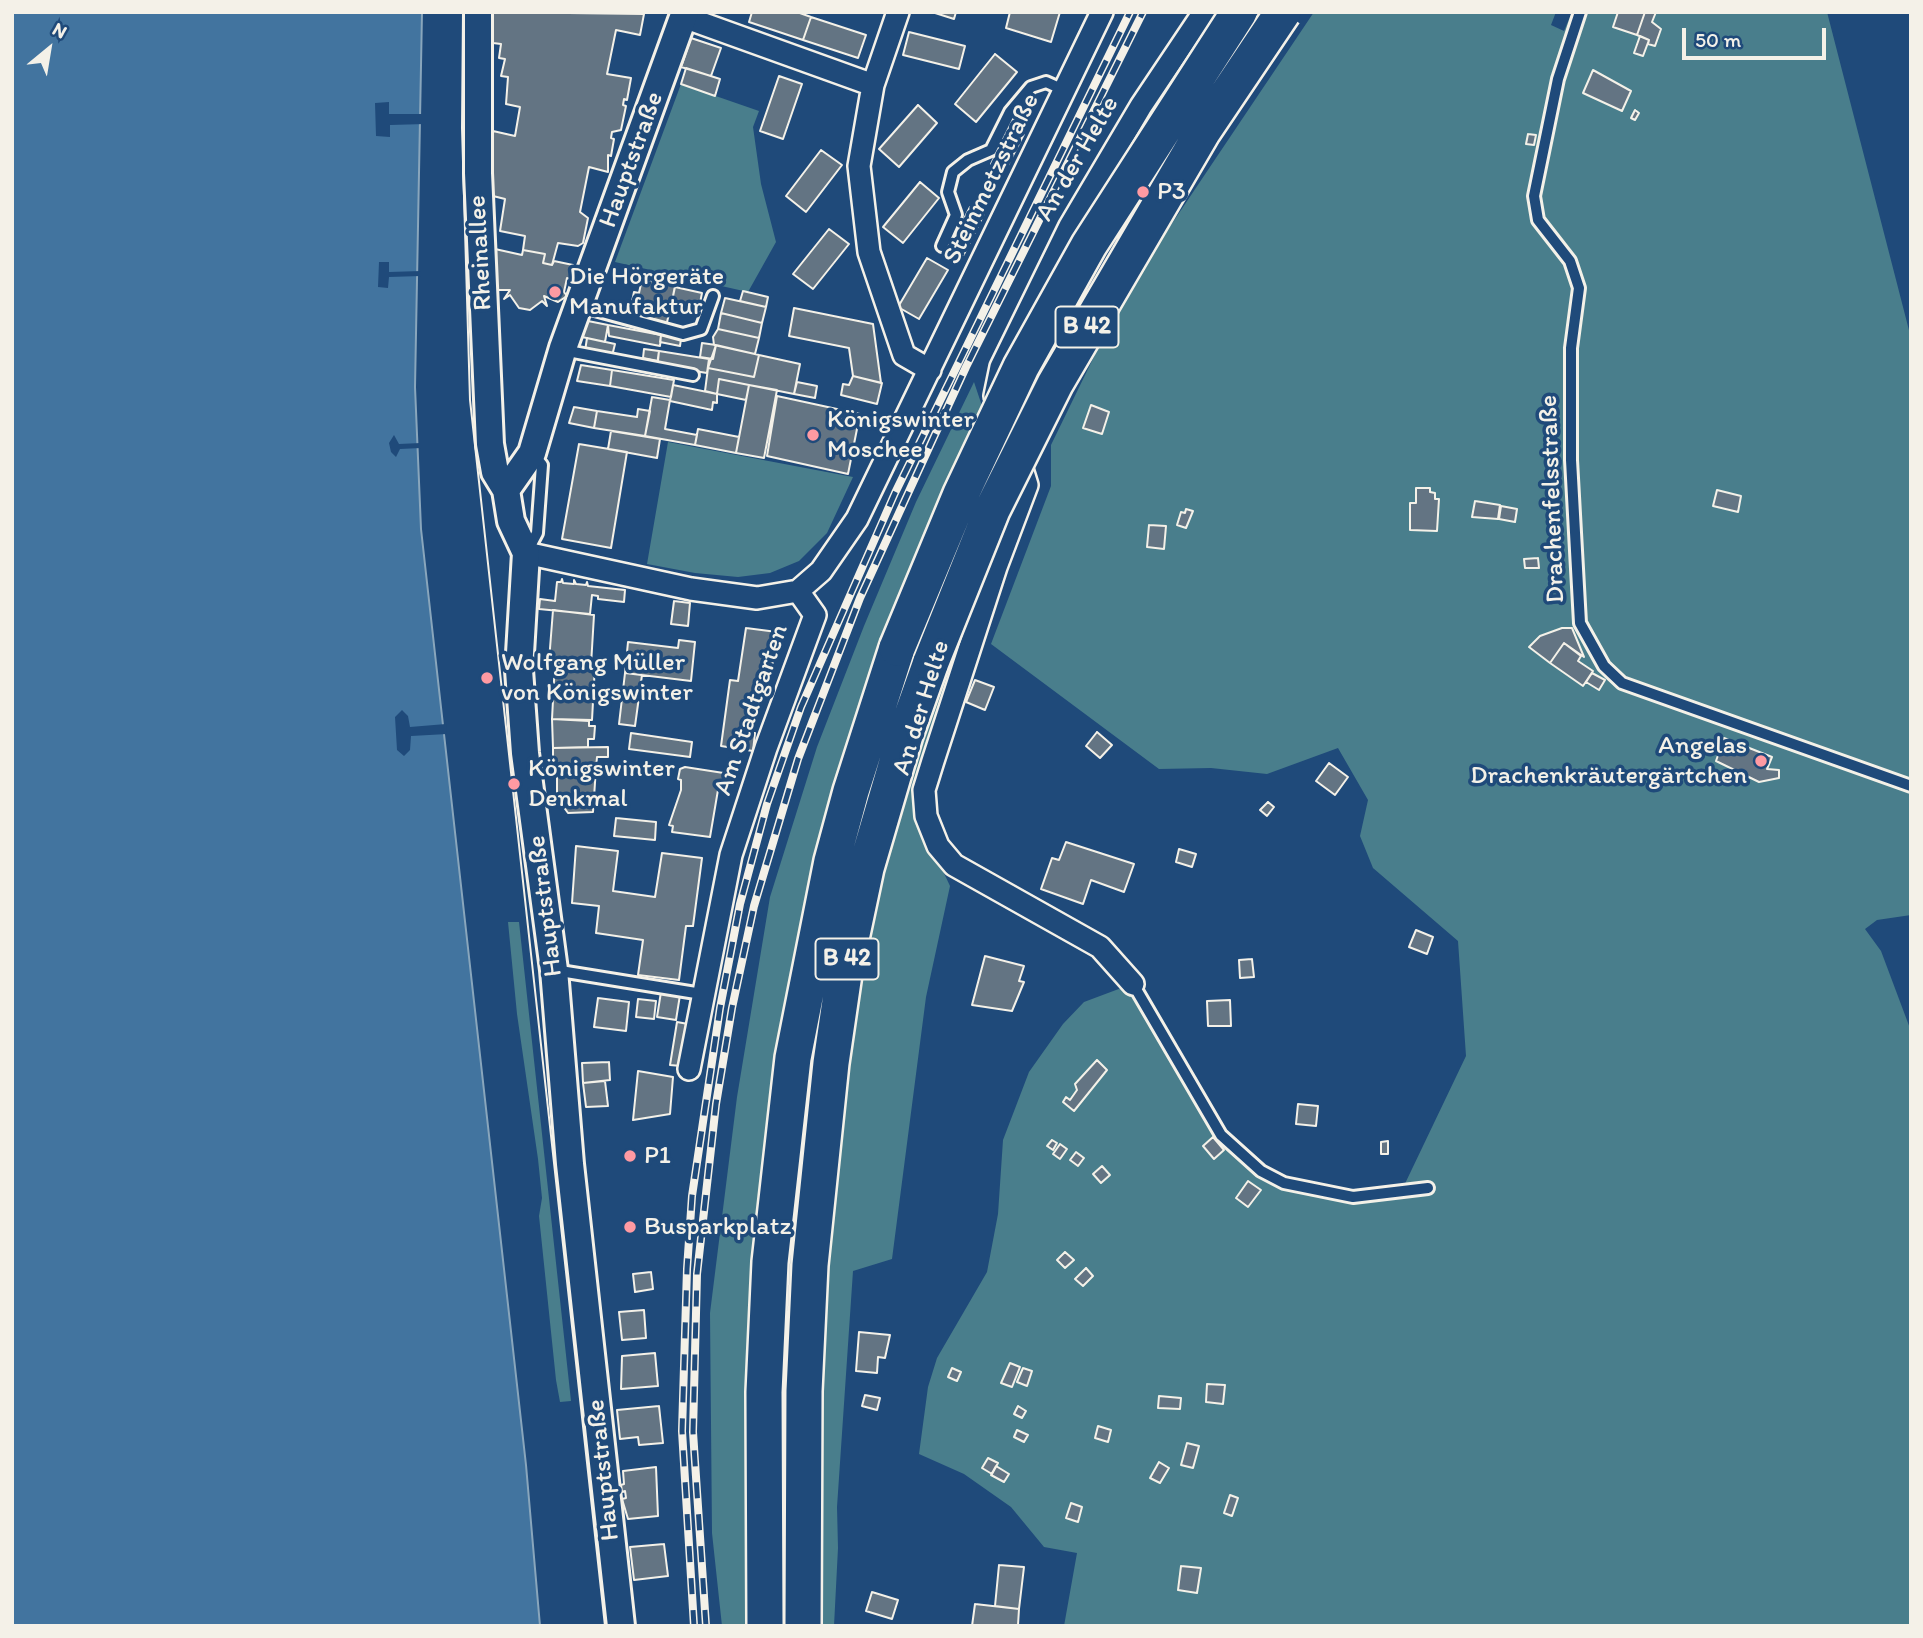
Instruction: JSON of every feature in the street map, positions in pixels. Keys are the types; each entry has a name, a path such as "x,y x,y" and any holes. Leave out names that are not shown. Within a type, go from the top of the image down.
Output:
{"highway":[{"name":"B 42","path":"765,1626 764,1418 770,1262 793,1058 832,861 850,791 897,648 956,506 1021,367 1088,245 1239,12"},
{"name":"B 42","path":"803,1626 801,1511 810,1265 831,1063 845,967 866,868 905,735 992,510 1055,384 1203,131 1283,12"}],"street":[{"name":"Rheinallee","path":"478,12 478,173 490,444 495,472 506,490"},
{"path":"898,12 873,85 859,166 869,252 904,355 930,370"},
{"name":"Steinmetzstraße","path":"930,370 1066,91 1101,12"},
{"name":"An der Helte","path":"1133,984 1100,947 954,865 938,846 926,816 923,790 996,567 1027,485 1023,467 1006,432 995,396 1001,367 1070,226 1141,106 1204,12"},
{"name":"Hauptstraße","path":"621,1626 570,1164 554,970 525,753 520,684 526,553 511,521 506,490 533,453 563,350 685,15"},
{"path":"685,15 873,85"},
{"name":"Am Stadtgarten","path":"689,1069 731,855 766,748 815,615 798,591 821,571 857,519 930,370"},
{"path":"526,553 691,589 757,598 778,597 798,591"}],"lane":[{"name":"Drachenfelsstraße","path":"1580,12 1558,79 1534,196 1538,220 1570,261 1579,288 1571,348 1571,460 1580,623 1604,666 1622,683 1911,786"},
{"path":"942,246 956,215 948,192 953,172 968,160 991,150 1010,112 1031,87 1046,82 1066,91"},
{"path":"579,305 683,334 701,328 713,296"},
{"path":"563,350 693,375"},
{"path":"526,553 537,533 542,465 533,453"},
{"path":"554,970 702,994"},
{"name":"An der Helte","path":"1133,984 1221,1135 1261,1171 1284,1183 1353,1198 1428,1188"}],"green space":[{"path":"1314,12 1556,12 1551,25 1564,31 1572,12 1827,12 1911,338 1911,915 1877,920 1865,929 1881,951 1911,1031 1911,1626 1064,1626 1077,1553 1044,1547 1011,1507 964,1474 919,1454 928,1387 937,1358 987,1272 998,1214 1003,1140 1029,1072 1063,1024 1084,1002 1132,984 1220,1135 1260,1171 1315,1192 1401,1192 1466,1056 1458,941 1373,868 1360,836 1368,800 1338,748 1267,774 1211,768 1159,769 991,644 1051,486 1051,445 1124,295"},
{"path":"681,84 759,111 753,127 761,184 776,242 748,292 615,262"},
{"path":"974,382 984,412 926,529 870,685 819,853 751,1626 722,1626 712,1533 710,1313 737,1097 770,897 817,747 864,626 916,502"},
{"path":"668,442 853,477 827,533 799,561 770,573 738,577 695,573 647,564"},
{"path":"984,587 914,795 919,820 950,886 926,997 892,1259 853,1271 837,1507 834,1626 812,1626 818,1312 846,1061 895,815 933,704 977,596"},
{"path":"508,922 519,922 571,1401 560,1402 556,1380 539,1216 542,1198 538,1159 517,1014"}],"water":[{"path":"12,12 422,12 415,387 421,529 526,1465 540,1626 12,1626"}],"pier":[{"path":"389,102 389,114 425,114 425,124 390,125 390,137 376,136 375,103"},
{"path":"379,262 389,262 389,272 421,271 421,276 389,277 388,288 378,287"},
{"path":"394,435 399,444 421,443 421,448 400,449 396,457 391,452 389,443"},
{"path":"402,710 408,716 410,727 446,724 447,734 411,736 410,750 404,756 397,750 395,717"}],"building":[{"path":"493,12 644,14 640,35 616,30 607,74 631,78 627,100 624,99 623,105 626,106 621,130 612,132 611,138 614,139 611,156 608,155 608,172 589,167 580,212 588,218 583,243 578,246 558,243 552,265 543,263 545,254 523,250 525,236 500,231 505,199 493,196 493,131 515,136 520,107 506,104 508,77 501,76 505,59 499,58 501,44 493,43"},
{"path":"752,12 797,12 811,17 803,40 749,22"},
{"path":"932,12 956,12 954,19"},
{"path":"1010,12 1060,12 1051,42 1006,28"},
{"path":"1618,12 1645,12 1637,35 1613,27"},
{"path":"1645,12 1656,12 1652,22 1661,29 1655,46 1637,35"},
{"path":"811,17 866,35 858,58 803,40"},
{"path":"909,32 965,46 959,69 903,55"},
{"path":"1640,36 1649,40 1643,56 1634,53"},
{"path":"691,38 721,48 711,76 681,67"},
{"path":"995,54 1017,72 976,122 955,104"},
{"path":"686,68 720,79 715,96 681,84"},
{"path":"1593,70 1631,91 1622,111 1583,93"},
{"path":"779,76 802,84 783,139 760,131"},
{"path":"918,105 937,123 899,167 879,149"},
{"path":"1635,110 1639,113 1635,120 1631,118"},
{"path":"1009,127 1024,134 1005,171 991,164"},
{"path":"1528,134 1536,135 1534,145 1526,144"},
{"path":"821,150 842,165 806,212 786,196"},
{"path":"920,182 939,198 903,243 883,227"},
{"path":"970,207 984,214 962,258 948,251"},
{"path":"829,229 849,244 813,289 793,274"},
{"path":"495,249 522,255 523,250 545,254 543,263 552,265 554,261 573,265 564,292 567,296 558,302 544,296 547,306 542,301 530,310 519,308 510,295 504,299 510,290 495,290"},
{"path":"927,258 948,270 919,319 898,307"},
{"path":"642,279 675,286 672,301 677,304 674,315 669,314 666,326 651,322 652,316 630,311 634,292 639,293"},
{"path":"675,287 702,293 699,308 672,301"},
{"path":"743,291 768,297 766,307 740,301"},
{"path":"725,298 766,307 762,323 721,313"},
{"path":"794,308 873,324 881,383 853,376 849,348 789,336"},
{"path":"721,313 762,323 759,338 718,329"},
{"path":"588,321 608,325 605,342 582,337"},
{"path":"608,325 661,335 660,346 609,336"},
{"path":"718,329 759,338 755,354 714,345 713,337"},
{"path":"661,335 681,339 680,346 660,342"},
{"path":"587,338 615,344 612,356 585,351"},
{"path":"702,343 716,345 713,359 700,357"},
{"path":"716,345 759,355 754,377 708,368"},
{"path":"644,349 659,351 658,361 643,358"},
{"path":"659,351 709,359 707,373 657,365"},
{"path":"759,355 800,364 794,394 719,379 717,394 705,391 708,368 754,377"},
{"path":"581,365 612,370 610,386 577,381"},
{"path":"612,370 674,380 671,397 610,386"},
{"path":"853,376 882,383 877,404 841,395 843,384 849,385"},
{"path":"719,379 749,385 746,400 717,394"},
{"path":"797,382 817,386 815,398 794,394"},
{"path":"673,385 717,394 717,403 713,402 712,410 670,401"},
{"path":"749,385 777,390 764,458 736,453"},
{"name":"Königswinter Moschee","path":"777,396 860,414 848,474 767,456"},
{"path":"652,397 670,400 665,429 697,435 695,445 645,436"},
{"path":"1091,405 1109,412 1102,434 1083,428"},
{"path":"574,407 597,411 594,428 569,423"},
{"path":"638,409 650,411 645,436 594,428 597,411 637,417"},
{"path":"698,429 739,437 736,453 695,445"},
{"path":"611,431 660,439 657,458 608,449"},
{"path":"579,444 627,452 611,548 562,539"},
{"path":"1416,488 1430,488 1430,492 1435,493 1435,499 1439,499 1437,531 1410,530 1410,503 1416,503"},
{"path":"1717,490 1741,496 1738,512 1713,506"},
{"path":"1475,501 1500,505 1498,519 1472,517"},
{"path":"1501,506 1517,509 1515,522 1499,519"},
{"path":"1186,509 1193,511 1186,528 1177,525 1181,512 1185,513"},
{"path":"1149,525 1166,526 1164,549 1147,547"},
{"path":"1538,558 1539,568 1525,568 1524,559"},
{"path":"562,579 563,583 574,584 574,580 576,584 586,585 587,582 588,586 625,590 624,602 598,599 598,596 592,595 590,614 539,609 540,599 555,601 557,582"},
{"path":"674,601 690,603 688,626 671,624"},
{"path":"553,610 594,615 591,665 549,661"},
{"path":"746,628 777,632 768,697 756,695 750,733 755,733 753,751 721,746 730,680 738,681"},
{"path":"1562,628 1572,628 1584,657 1564,643 1550,663 1529,647 1540,636"},
{"path":"679,640 695,642 691,681 625,673 628,642 678,648"},
{"path":"1564,643 1581,656 1578,661 1593,671 1583,686 1550,663"},
{"path":"555,662 595,665 592,720 552,719"},
{"path":"625,673 642,675 635,726 619,724"},
{"path":"1592,673 1605,680 1599,690 1586,682"},
{"path":"975,680 994,687 985,710 966,702"},
{"path":"552,719 589,721 589,726 595,726 594,739 588,739 588,747 553,748"},
{"path":"1097,732 1112,745 1100,758 1086,746"},
{"path":"631,733 692,742 690,757 629,749"},
{"path":"1724,738 1772,757 1767,769 1779,770 1779,778 1759,782 1716,761"},
{"path":"608,747 608,757 597,757 596,768 553,769 553,748"},
{"path":"1329,763 1348,777 1335,795 1316,781"},
{"path":"685,767 730,774 727,786 719,784 710,837 672,832 673,826 669,825 681,790 681,780 678,779 680,769"},
{"path":"596,768 593,812 568,813 563,806 557,806 557,777 568,776 568,769"},
{"path":"1268,802 1274,807 1267,816 1260,810"},
{"path":"616,818 656,822 655,840 614,836"},
{"path":"1066,842 1134,864 1124,892 1091,880 1083,904 1041,889 1052,858 1059,860"},
{"path":"576,846 618,851 613,891 655,897 662,853 702,858 693,926 686,926 679,980 638,975 643,940 596,933 599,906 572,903"},
{"path":"1179,849 1196,854 1192,867 1176,862"},
{"path":"1416,930 1433,937 1427,954 1409,947"},
{"path":"985,956 1024,966 1019,981 1024,982 1012,1011 972,1005"},
{"path":"1252,959 1254,977 1240,978 1239,960"},
{"path":"661,992 680,995 676,1020 657,1017"},
{"path":"598,998 629,1002 626,1031 594,1027"},
{"path":"638,999 656,1001 654,1019 636,1017"},
{"path":"1230,1000 1231,1026 1208,1026 1207,1001"},
{"path":"677,1022 688,1024 681,1066 670,1065"},
{"path":"1097,1060 1107,1070 1074,1111 1063,1102 1066,1097 1070,1100 1077,1090 1075,1084"},
{"path":"609,1062 610,1080 583,1083 582,1063"},
{"path":"638,1071 673,1077 670,1114 633,1120"},
{"path":"605,1081 608,1106 586,1107 583,1083"},
{"path":"1298,1104 1318,1106 1316,1126 1296,1124"},
{"path":"1213,1137 1224,1150 1214,1159 1203,1146"},
{"path":"1052,1140 1057,1143 1053,1150 1047,1146"},
{"path":"1388,1141 1388,1154 1381,1154 1381,1142"},
{"path":"1060,1144 1067,1149 1060,1159 1053,1154"},
{"path":"1076,1152 1084,1158 1078,1166 1070,1160"},
{"path":"1102,1166 1110,1175 1101,1183 1093,1174"},
{"path":"1248,1181 1261,1190 1248,1207 1236,1198"},
{"path":"1065,1252 1074,1260 1065,1268 1057,1260"},
{"path":"1086,1268 1093,1276 1083,1286 1075,1279"},
{"path":"651,1272 653,1289 635,1292 633,1274"},
{"path":"644,1310 646,1338 622,1340 619,1312"},
{"path":"859,1332 890,1335 885,1358 878,1357 877,1373 856,1371"},
{"path":"655,1353 658,1386 621,1389 622,1356"},
{"path":"1010,1363 1020,1367 1012,1387 1001,1383"},
{"path":"952,1368 961,1372 957,1381 948,1377"},
{"path":"1023,1368 1032,1371 1027,1386 1017,1382"},
{"path":"1207,1384 1225,1385 1223,1404 1206,1402"},
{"path":"865,1395 880,1398 877,1410 862,1406"},
{"path":"1159,1396 1181,1398 1180,1409 1158,1408"},
{"path":"659,1406 663,1443 639,1445 638,1437 620,1439 617,1410"},
{"path":"1018,1406 1026,1411 1022,1418 1014,1414"},
{"path":"1098,1426 1111,1430 1108,1442 1095,1438"},
{"path":"1017,1430 1028,1435 1024,1442 1014,1437"},
{"path":"1187,1443 1199,1446 1193,1468 1181,1465"},
{"path":"988,1458 998,1463 992,1474 982,1468"},
{"path":"1159,1462 1169,1468 1160,1483 1150,1478"},
{"path":"996,1466 1009,1474 1004,1482 991,1475"},
{"path":"656,1467 658,1516 628,1519 622,1499 626,1498 621,1485 624,1484 623,1471"},
{"path":"1230,1495 1238,1498 1232,1516 1224,1513"},
{"path":"1071,1503 1082,1507 1078,1522 1066,1518"},
{"path":"664,1544 668,1576 634,1580 630,1547"},
{"path":"999,1565 1024,1567 1019,1609 995,1606"},
{"path":"1181,1566 1201,1568 1197,1593 1178,1590"},
{"path":"872,1592 898,1600 892,1619 866,1611"},
{"path":"975,1604 1019,1609 1018,1625 972,1626"}],"tram line":[{"path":"463,12 462,128 470,400 605,1626"}],"railway":[{"path":"694,1626 682,1431 692,1196 720,1008 740,904 767,804 801,707 895,493 1130,12"},
{"path":"706,1626 693,1432 697,1274 716,1104 732,1008 754,906 798,759 860,598 966,367 1143,12"}],"place":[{"name":"P3","path":"1143,192"},
{"name":"Die Hörgeräte Manufaktur","path":"555,292"},
{"name":"Königswinter Moschee","path":"813,435"},
{"name":"Wolfgang Müller von Königswinter","path":"487,678"},
{"name":"Angelas Drachenkräutergärtchen","path":"1761,761"},
{"name":"Königswinter Denkmal","path":"514,784"},
{"name":"P1","path":"630,1156"},
{"name":"Busparkplatz","path":"630,1227"}]}
